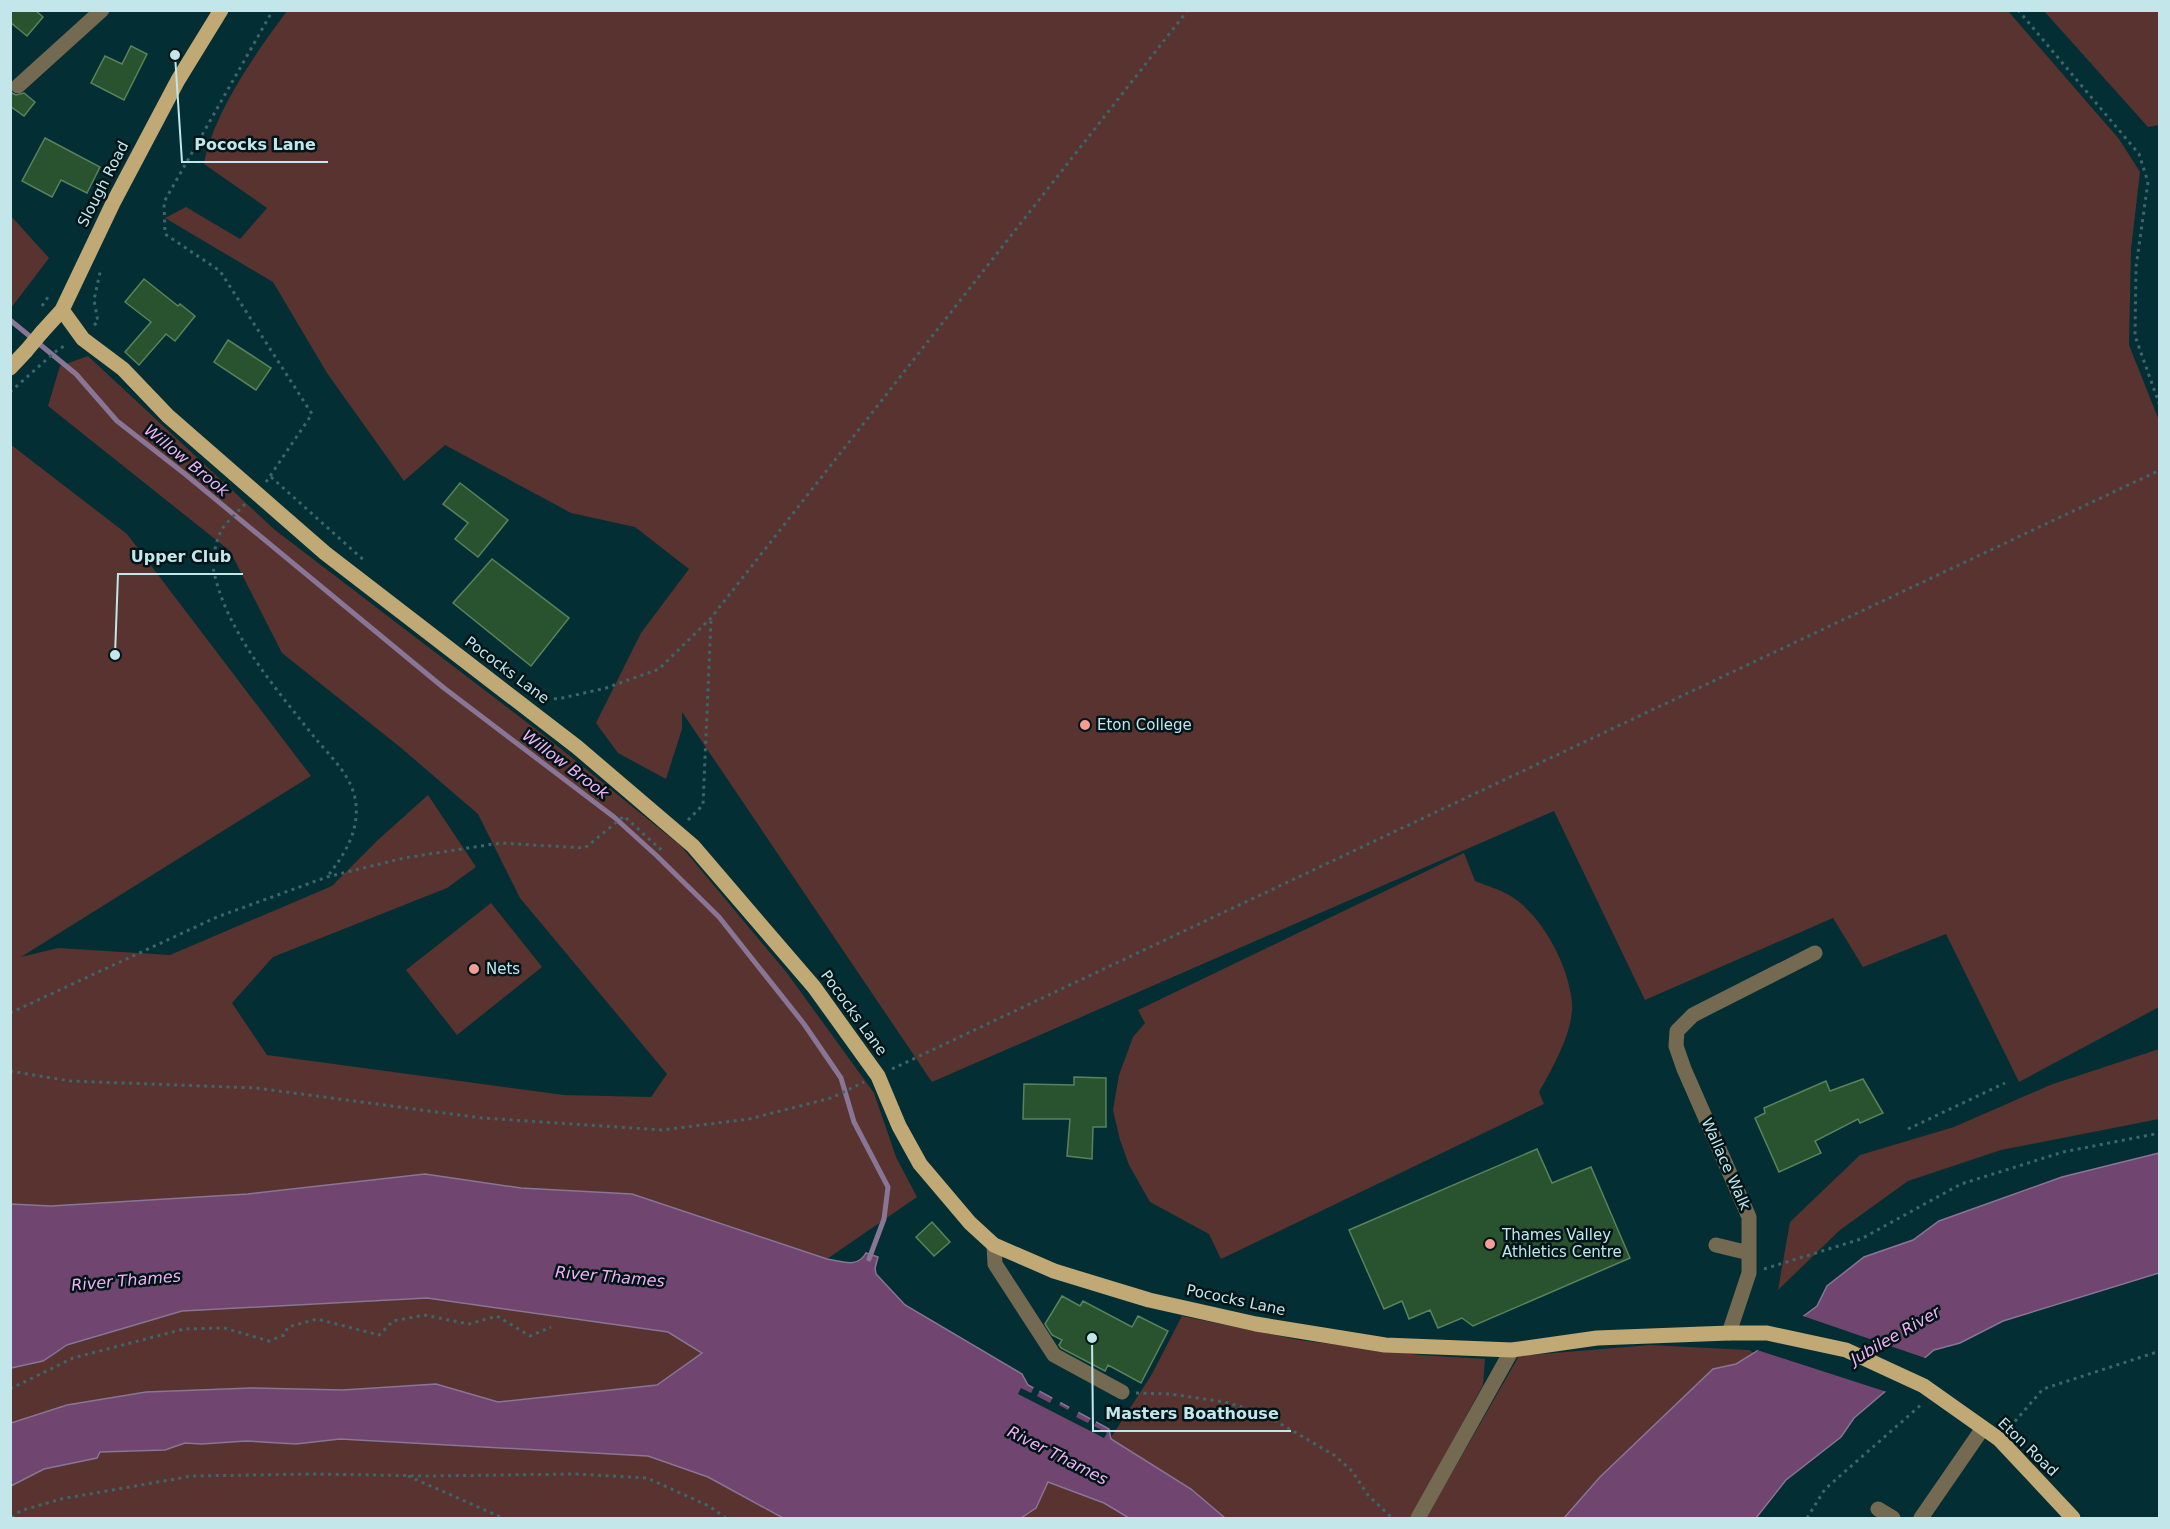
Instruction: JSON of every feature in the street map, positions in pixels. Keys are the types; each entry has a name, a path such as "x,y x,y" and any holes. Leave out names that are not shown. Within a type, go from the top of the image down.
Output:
{"main road":[{"name":"Slough Road","path":"10,368 62,310 108,213 178,80 221,10"},
{"name":"Pococks Lane","path":"62,310 83,339 123,369 168,416 325,553 577,747 693,846 814,987 878,1076 899,1126 921,1164 970,1223 994,1245 1054,1271 1149,1300 1256,1324 1385,1345 1512,1350 1597,1338 1767,1333"},
{"name":"Eton Road","path":"1767,1333 1846,1350 1929,1389 1999,1439 2071,1518"}],"street":[{"path":"18,86 102,10"},
{"name":"Wallace Walk","path":"1729,1333 1749,1273 1749,1217 1684,1069 1676,1046 1677,1030 1693,1015 1815,953"},
{"path":"994,1245 995,1264 1054,1355 1122,1392"},
{"path":"1716,1245 1749,1253"},
{"path":"1418,1518 1512,1350"},
{"path":"1920,1518 1983,1428"},
{"path":"1878,1509 1893,1518"}],"path":[{"path":"273,10 164,202 165,234 220,271 312,414 271,477 369,565"},
{"path":"537,697 558,699 606,688 659,669 711,618 1188,10"},
{"path":"2018,10 2139,154 2148,182 2136,267 2135,336 2160,406"},
{"path":"39,310 52,290"},
{"path":"10,392 55,352"},
{"path":"878,1076 2160,470"},
{"path":"238,512 221,531 214,553 213,570 230,618 268,680 346,776 355,798 356,820 352,838 344,855 327,877"},
{"path":"10,1013 217,917 327,877 404,858 500,843 585,848 624,816 660,849 703,805 711,618"},
{"path":"10,1071 70,1082 256,1088 482,1118 662,1130 749,1119 831,1098 854,1087"},
{"path":"1908,1129 2005,1083"},
{"path":"1749,1273 1861,1239 1961,1184 2063,1152 2160,1132"},
{"path":"10,1389 73,1359 184,1329 224,1328 269,1341 284,1335 288,1328 317,1319 379,1335 393,1321 424,1315 469,1324 497,1316 530,1336 551,1327"},
{"path":"1999,1439 2043,1389 2160,1352"},
{"path":"1807,1518 1825,1489 1929,1389"},
{"path":"1122,1392 1170,1394 1225,1402 1262,1413 1334,1455 1352,1472 1368,1495 1392,1518"},
{"path":"12,1518 20,1511 61,1499 192,1476 316,1474 576,1474 647,1478 709,1506 726,1518"},
{"path":"406,1475 503,1518"}],"shaded area":[{"name":"Eton College","path":"287,11 2008,11 2119,139 2140,172 2131,249 2129,345 2160,423 2159,1007 2019,1082 1946,934 1863,967 1833,918 1645,1000 1554,811 932,1082 682,712 682,729 666,779 618,753 596,723 641,633 689,569 635,527 571,513 445,445 404,481 327,373 273,282 165,218 186,207 240,239 267,208 204,164 216,125 237,84"},
{"path":"2044,11 2159,11 2159,125 2148,127"},
{"path":"11,216 49,258 11,308"},
{"path":"88,356 275,530 550,740 681,846 787,973 874,1093 896,1157 917,1197 827,1259 632,1194 521,1188 425,1174 248,1194 11,1210 10,444 127,534 311,776 21,957 58,948 170,955 332,886 428,795 476,867 447,888 273,957 232,1003 267,1055 564,1095 651,1097 667,1074 520,898 478,814 400,747 282,653 230,551 48,406 60,366"},
{"path":"1464,853 1475,881 1509,895 1532,915 1552,942 1566,973 1572,1014 1561,1049 1539,1092 1544,1104 1221,1259 1209,1234 1150,1202 1129,1165 1120,1140 1113,1110 1119,1075 1133,1037 1145,1023 1138,1010"},
{"name":"Nets","path":"491,903 542,967 457,1035 406,970"},
{"path":"2159,1049 2159,1119 2001,1150 1908,1181 1840,1230 1778,1290 1790,1222 1860,1155 1954,1127 2050,1085"},
{"path":"427,1298 668,1332 702,1353 657,1385 498,1402 435,1384 343,1390 251,1388 146,1392 67,1405 11,1423 10,1368 43,1361 67,1346 182,1311"},
{"path":"1182,1316 1299,1340 1420,1355 1485,1359 1483,1385 1411,1518 1225,1518 1191,1489 1110,1439 1152,1374"},
{"path":"1650,1345 1749,1350 1754,1353 1736,1364 1713,1370 1600,1477 1564,1518 1426,1518 1519,1356"},
{"path":"340,1439 648,1456 708,1477 783,1518 11,1518 11,1486 44,1469 96,1458 100,1452 165,1450 185,1443 246,1441 296,1444"},
{"path":"1048,1482 1104,1503 1129,1518 1021,1518 1036,1507"}],"water":[{"name":"Jubilee River","path":"2159,1153 2159,1273 2003,1321 1960,1343 1934,1350 1854,1418 1841,1437 1786,1480 1756,1518 1564,1518 1600,1477 1713,1369 1736,1364 1754,1353 1817,1306 1827,1286 1864,1257 1913,1240 1939,1221 2062,1177"},
{"name":"River Thames","path":"425,1174 521,1188 632,1194 827,1259 849,1263 858,1261 866,1253 878,1257 876,1274 905,1305 1022,1374 1028,1385 1109,1429 1111,1439 1191,1489 1225,1518 1129,1518 1104,1503 1048,1482 1036,1508 1021,1518 783,1518 708,1477 648,1456 340,1439 296,1444 246,1441 185,1443 165,1450 100,1452 97,1458 44,1469 11,1486 11,1423 67,1405 146,1392 251,1388 343,1390 436,1384 498,1402 657,1385 702,1353 668,1332 427,1298 182,1311 67,1345 43,1361 11,1368 11,1204 51,1206 248,1194"}],"pier":[{"path":"1800,1315 1928,1359 1887,1392 1754,1349"},
{"path":"1035,1385 1041,1388 1037,1396 1050,1403 1054,1395 1062,1399 1059,1405 1068,1410 1071,1404 1080,1409 1076,1417 1088,1423 1091,1418 1097,1420 1094,1426 1107,1433 1104,1438 1018,1394 1021,1388 1031,1393"}],"building":[{"path":"10,10 35,10 43,17 27,36 10,22"},
{"path":"131,46 147,54 124,100 91,83 105,56 122,64"},
{"path":"10,92 16,95 24,93 35,102 24,116 10,106"},
{"path":"45,138 100,167 87,193 61,180 52,197 22,181"},
{"path":"144,279 178,306 180,304 195,316 175,341 166,334 139,365 125,352 151,322 125,302"},
{"path":"228,340 271,368 256,390 214,362"},
{"path":"460,483 508,520 478,557 455,539 468,523 443,504"},
{"path":"492,559 569,618 531,666 453,603"},
{"path":"1074,1077 1106,1078 1106,1127 1093,1127 1092,1159 1067,1156 1070,1119 1023,1119 1024,1084 1074,1085"},
{"path":"1863,1079 1883,1113 1860,1123 1858,1119 1815,1141 1821,1153 1779,1172 1755,1118 1765,1113 1764,1108 1826,1081 1830,1091"},
{"name":"Thames Valley Athletics Centre","path":"1537,1149 1552,1183 1591,1167 1630,1258 1473,1326 1462,1318 1438,1328 1430,1310 1409,1319 1402,1301 1384,1309 1349,1230"},
{"path":"932,1222 950,1242 934,1256 916,1237"},
{"path":"1062,1296 1080,1306 1083,1301 1132,1327 1138,1316 1168,1331 1141,1383 1108,1365 1105,1371 1061,1348 1059,1345 1062,1340 1052,1335 1045,1324"}],"waterway":[{"name":"Willow Brook","path":"10,320 76,374 117,421 185,474 444,688 614,817 719,917 804,1024 841,1078 854,1122 888,1187 884,1219 869,1259"}],"place":[{"name":"Pococks Lane","path":"175,55"},
{"name":"Upper Club","path":"115,655"},
{"name":"Eton College","path":"1085,725"},
{"name":"Nets","path":"474,969"},
{"name":"Thames Valley Athletics Centre","path":"1490,1244"},
{"name":"Masters Boathouse","path":"1092,1338"}]}
